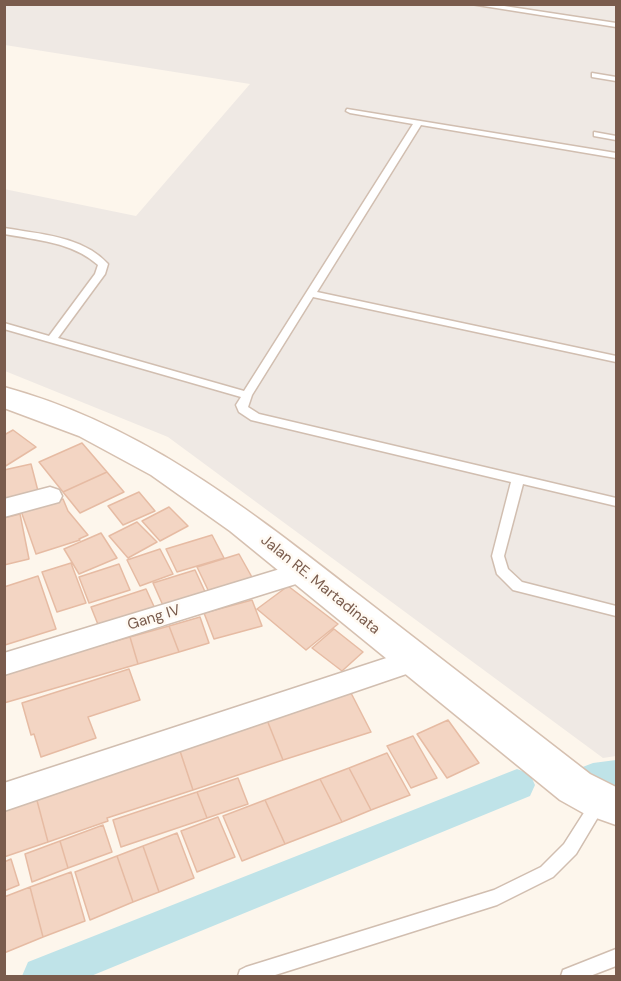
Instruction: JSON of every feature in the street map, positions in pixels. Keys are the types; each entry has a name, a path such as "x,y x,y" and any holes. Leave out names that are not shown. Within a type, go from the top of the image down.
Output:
{"main road":[{"name":"Jalan RE. Martadinata","path":"4,397 90,429 162,467 242,522 575,787 608,804"}],"street":[{"path":"4,508 50,496"},
{"name":"Gang IV","path":"4,664 303,572"},
{"path":"4,797 414,660"}],"lane":[{"path":"474,4 616,25"},
{"path":"539,14 545,4"},
{"path":"595,75 616,79"},
{"path":"350,111 616,156"},
{"path":"418,123 246,395 242,405 243,409 255,417 616,502"},
{"path":"597,134 616,138"},
{"path":"7,232 76,247 94,254 103,264 100,274 53,338"},
{"path":"311,294 616,358"},
{"path":"4,326 53,338 246,395"},
{"path":"518,479 498,556 502,571 518,586 616,611"},
{"path":"246,976 497,897 547,872 608,804"},
{"path":"569,976 616,958"}],"shaded area":[{"path":"5,5 616,5 616,756 603,758 168,437 5,371 4,189 136,216 250,84 5,45"}],"building":[{"path":"13,430 36,447 4,467 4,435"},
{"path":"82,443 107,472 63,492 39,462"},
{"path":"31,464 38,491 4,499 4,470"},
{"path":"107,472 124,492 80,513 63,492"},
{"path":"139,492 155,511 123,525 108,506"},
{"path":"63,499 68,511 88,535 80,540 36,554 21,511"},
{"path":"169,507 188,526 160,541 142,521"},
{"path":"20,514 29,559 4,565 4,518"},
{"path":"137,522 157,542 128,558 109,536"},
{"path":"101,533 117,558 79,574 64,549"},
{"path":"212,535 224,558 177,572 166,549"},
{"path":"160,549 173,574 140,586 127,560"},
{"path":"239,554 253,579 210,594 197,567"},
{"path":"71,563 86,603 57,612 42,572"},
{"path":"119,564 130,590 89,603 79,577"},
{"path":"195,570 207,596 165,610 153,583"},
{"path":"38,576 56,629 5,645 4,587"},
{"path":"288,586 338,624 306,650 257,609"},
{"path":"146,589 157,613 101,632 91,607"},
{"path":"252,600 262,626 214,639 204,613"},
{"path":"200,617 209,643 179,652 169,626"},
{"path":"169,626 179,652 138,664 130,637"},
{"path":"334,629 363,652 342,671 312,648"},
{"path":"130,637 138,664 4,703 4,672"},
{"path":"129,669 140,700 88,717 96,738 41,757 34,734 31,735 22,703"},
{"path":"351,693 371,732 283,760 267,720"},
{"path":"267,720 283,760 193,790 179,748"},
{"path":"448,720 479,763 447,778 417,734"},
{"path":"413,736 437,778 411,788 387,746"},
{"path":"179,748 193,790 107,818 108,821 48,842 35,793"},
{"path":"387,753 410,795 371,810 349,768"},
{"path":"349,768 371,810 342,822 320,779"},
{"path":"238,778 248,804 207,818 197,792"},
{"path":"320,779 342,822 285,844 265,800"},
{"path":"197,792 207,818 121,847 113,820"},
{"path":"35,793 48,842 4,857 4,804"},
{"path":"265,800 285,844 242,861 223,816"},
{"path":"218,817 235,857 197,872 181,831"},
{"path":"103,825 112,852 68,868 60,841"},
{"path":"177,833 194,878 159,892 143,846"},
{"path":"60,841 68,868 32,882 25,854"},
{"path":"143,846 159,892 133,902 117,856"},
{"path":"117,856 133,902 90,920 75,872"},
{"path":"11,859 19,885 4,891 4,862"},
{"path":"71,872 85,921 43,937 30,887"},
{"path":"30,887 43,937 4,953 4,897"}],"waterway":[{"path":"593,779 616,776"},
{"path":"42,976 517,785"}]}
